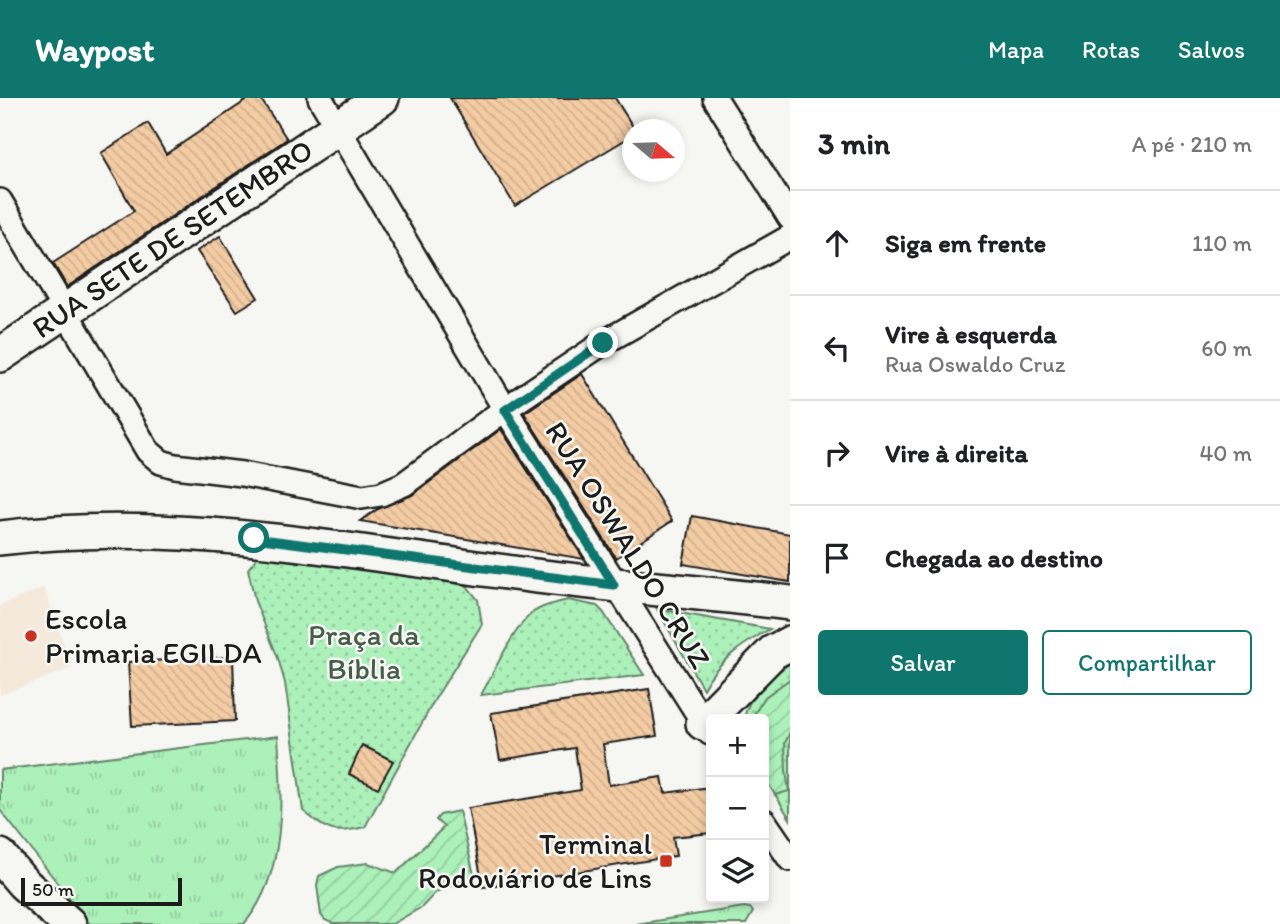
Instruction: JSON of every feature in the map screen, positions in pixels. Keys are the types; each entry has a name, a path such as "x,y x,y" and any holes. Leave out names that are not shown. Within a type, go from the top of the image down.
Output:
{"street":[{"name":"RUA OSWALDO CRUZ","path":"320,98 505,410 706,727"},
{"name":"RUA SETE DE SETEMBRO","path":"0,355 382,98"},
{"path":"715,98 790,218"},
{"path":"0,201 148,451 161,463 242,474 362,497 381,495 404,484 603,343 790,237"},
{"path":"0,538 116,530 235,537 301,543 521,574 790,603"},
{"path":"720,714 773,653 790,643"},
{"path":"769,828 790,859"},
{"path":"0,856 23,883 69,924"}],"shaded area":[{"name":"Escola Primaria EGILDA","path":"44,588 72,668 0,695 0,605"}],"green space":[{"name":"Praça da Bíblia","path":"276,554 463,581 478,600 482,624 435,699 365,827 345,831 331,830 303,811 285,683 255,601 248,569 258,556"},
{"path":"568,600 597,606 644,675 481,695 524,621 539,609"},
{"path":"657,609 770,629 732,654 716,670 703,689"},
{"path":"790,663 790,819 769,784 769,714 745,714 755,694"},
{"path":"790,679 790,732 785,743 789,791 775,795 769,785 769,714 754,714 765,697"},
{"path":"278,736 280,810 275,859 258,904 244,924 90,924 0,810 0,770"},
{"path":"459,811 474,875 436,892 422,907 392,924 334,924 321,915 317,885 319,876 338,867 368,863 396,873 444,827 436,820 440,815"},
{"path":"744,907 753,912 746,924 636,924"}],"building":[{"path":"250,98 260,98 287,139 67,287 53,263 134,211 101,153 148,123 166,154"},
{"path":"450,98 615,98 628,119 622,119 622,142 515,206"},
{"path":"220,236 258,298 237,311 197,251"},
{"path":"582,374 672,521 616,558 524,413"},
{"path":"501,429 584,559 360,521 378,509 412,495"},
{"path":"692,516 790,534 790,582 683,564"},
{"path":"233,657 235,721 132,726 128,662"},
{"path":"649,689 657,736 603,744 609,785 662,777 665,793 706,788 706,834 673,837 676,856 483,887 468,808 581,790 575,748 500,760 491,713"},
{"path":"362,745 393,761 378,788 349,774"}],"place":[{"name":"Escola Primaria EGILDA","path":"31,636"},
{"name":"Terminal Rodoviário de Lins","path":"666,861"}],"route":[{"path":"254,538 614,585 505,410 603,343"}]}
